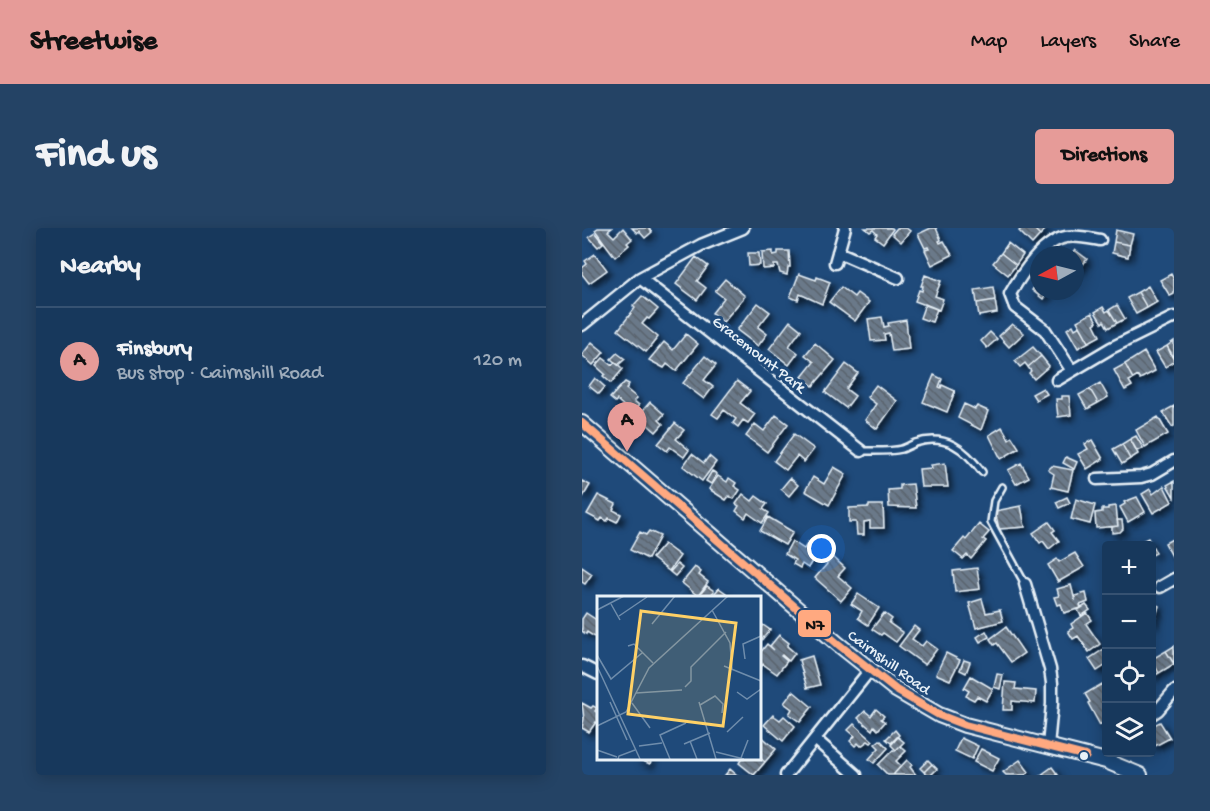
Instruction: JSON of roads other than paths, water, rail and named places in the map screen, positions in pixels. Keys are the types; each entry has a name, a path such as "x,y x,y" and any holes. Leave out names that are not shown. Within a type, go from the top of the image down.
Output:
{"street":[{"path":"582,325 640,278 700,245 743,228"},
{"path":"845,228 836,257 898,278"},
{"path":"1072,372 1045,330 1015,307 1010,294 1048,244 1066,237 1077,236 1100,240"},
{"name":"Gracemount Park","path":"640,278 861,451"},
{"path":"1057,381 1111,348 1174,317"},
{"name":"Cairnshill Road","path":"582,423 896,690 939,715 965,725 1048,746 1102,756"},
{"path":"1097,479 1141,477 1152,474 1174,461"},
{"path":"1160,587 1174,579"},
{"path":"1024,584 1050,669 1052,683 1048,746"},
{"path":"582,666 597,674"},
{"path":"786,775 870,670"},
{"path":"1156,711 1174,692"},
{"path":"815,739 856,775"},
{"name":"Cairnshill Road","path":"1107,757 1140,775"}],"lane":[{"path":"861,451 893,450 916,443 943,441 969,454 982,472"},
{"path":"1002,487 994,501 991,522 1024,584"}],"place":[{"name":"Finsbury","path":"627,452"}]}
